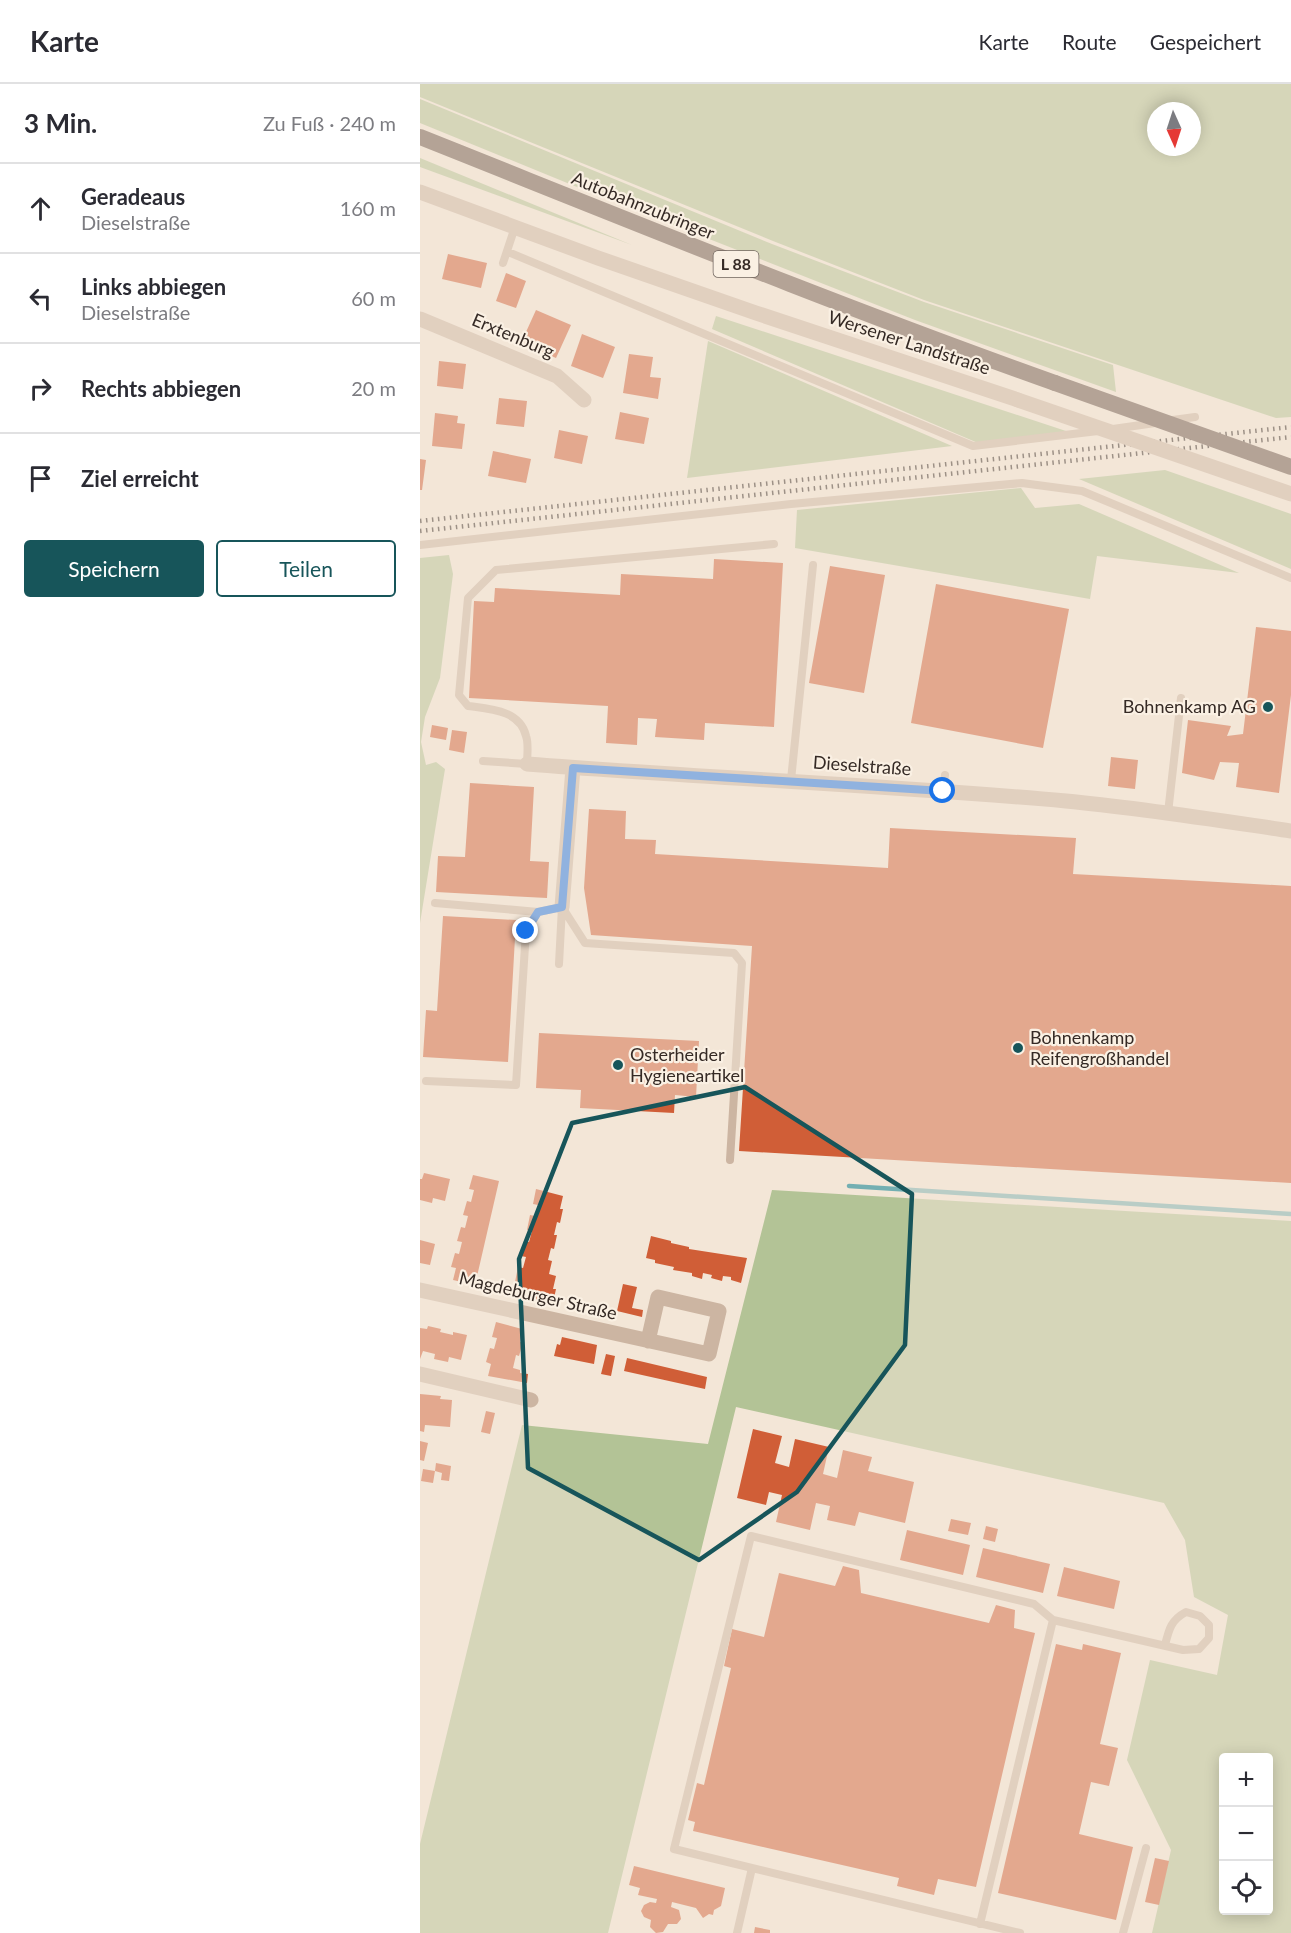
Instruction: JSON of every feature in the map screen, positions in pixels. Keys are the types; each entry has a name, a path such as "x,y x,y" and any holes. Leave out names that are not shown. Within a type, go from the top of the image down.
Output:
{"highway":[{"name":"Autobahnzubringer","path":"420,137 914,333 1291,467"}],"street":[{"name":"Wersener Landstraße","path":"420,192 597,258 1291,494"},
{"name":"Erxtenburg","path":"420,319 557,376 584,400"},
{"name":"Dieselstraße","path":"527,764 791,780 1068,801 1291,831"},
{"path":"562,907 573,768"},
{"name":"Magdeburger Straße","path":"420,1290 648,1341 709,1354 719,1311 658,1297 648,1341"},
{"path":"420,1374 531,1400"}],"lane":[{"path":"503,263 515,227"},
{"path":"508,252 973,446 1058,437 1195,417"},
{"path":"420,545 791,504 1022,483 1082,491 1291,578"},
{"path":"483,761 527,764 526,736 517,719 496,710 468,706 459,695 468,597 496,570 774,543"},
{"path":"791,780 813,565"},
{"path":"1168,813 1181,698"},
{"path":"943,791 945,776"},
{"path":"435,903 538,912 562,907"},
{"path":"559,964 562,907"},
{"path":"562,907 585,943 734,953 742,963 730,1161"},
{"path":"426,1081 516,1085 526,931 538,912"},
{"path":"1020,1933 674,1849 751,1536 1034,1604 1053,1620 1183,1650 1199,1649 1209,1638 1209,1625 1200,1616 1186,1612 1175,1618 1169,1628 1165,1645"},
{"path":"980,1924 1053,1620"},
{"path":"1123,1933 1146,1848"},
{"path":"737,1933 752,1868"}],"highlighted area":[{"path":"745,1087 912,1194 905,1345 797,1492 699,1560 528,1468 519,1259 572,1123"}],"green space":[{"path":"420,84 1291,84 1291,417 1276,418 924,300 420,97"},
{"path":"420,99 772,244 924,302 1113,365 1116,392 915,320 420,123"},
{"path":"420,158 632,245 420,167"},
{"path":"716,316 1069,432 978,443 712,329"},
{"path":"708,341 952,446 687,478"},
{"path":"1165,470 1291,514 1291,569 1079,479"},
{"path":"1021,488 1035,508 1079,504 1239,573 1097,556 1090,599 795,548 797,510"},
{"path":"449,555 453,574 440,678 425,717 421,742 426,765 436,762 445,769 420,923 420,558"},
{"path":"772,1190 1291,1221 1291,1933 1152,1933 1171,1850 1127,1760 1150,1660 1217,1675 1228,1615 1194,1597 1185,1540 1164,1503 736,1407 608,1933 420,1933 420,1844 522,1425 708,1444"}],"building":[{"path":"448,254 487,263 481,288 442,279"},
{"path":"506,273 526,281 516,308 496,301"},
{"path":"536,310 571,325 556,358 521,343"},
{"path":"582,334 615,347 603,378 571,366"},
{"path":"629,354 653,357 650,377 661,378 658,399 623,393"},
{"path":"439,361 466,364 463,389 437,386"},
{"path":"499,398 527,401 524,427 496,424"},
{"path":"620,412 649,418 644,444 615,439"},
{"path":"435,413 458,416 457,423 465,424 462,449 432,446"},
{"path":"559,430 588,436 582,464 554,458"},
{"path":"493,451 531,459 526,483 488,476"},
{"path":"420,459 426,460 422,490 420,490"},
{"path":"714,559 783,563 774,727 705,723 704,740 655,737 657,719 638,718 637,745 606,743 608,706 469,698 474,601 494,602 495,588 620,595 621,574 713,579"},
{"path":"830,566 885,575 864,693 809,683"},
{"path":"936,584 1069,609 1043,748 911,723"},
{"name":"Bohnenkamp AG","path":"1256,627 1291,631 1291,695 1279,793 1236,787 1239,763 1220,762 1214,780 1182,773 1188,720 1231,726 1227,736 1243,734"},
{"path":"432,725 448,728 446,740 430,737"},
{"path":"452,730 467,732 464,753 449,750"},
{"path":"1111,757 1138,760 1135,789 1108,786"},
{"path":"470,783 534,787 530,861 549,862 547,898 436,892 438,856 465,857"},
{"name":"Bohnenkamp Reifengroßhandel","path":"589,809 626,811 625,839 656,840 655,854 888,868 890,828 1076,838 1073,874 1291,886 1291,1183 739,1151 752,946 591,935 584,888"},
{"path":"443,916 516,920 508,1062 423,1057 426,1010 437,1011"},
{"name":"Osterheider Hygieneartikel","path":"539,1033 699,1041 696,1097 675,1095 674,1113 580,1108 581,1090 536,1088"},
{"path":"424,1173 450,1179 445,1201 433,1198 432,1203 420,1200 420,1179"},
{"path":"473,1175 499,1181 475,1285 453,1280 456,1268 451,1267 455,1253 459,1254 462,1242 457,1241 461,1227 465,1228 468,1216 463,1215 467,1201 471,1202 474,1190 469,1189"},
{"path":"536,1189 563,1196 560,1223 557,1222 554,1235 557,1235 554,1249 551,1248 548,1260 552,1261 549,1274 556,1276 553,1303 517,1295 520,1283 515,1282 518,1267 523,1268 526,1257 521,1256 524,1241 529,1242 532,1231 527,1230 530,1215 535,1216 538,1205 533,1204"},
{"path":"651,1236 689,1247 689,1249 747,1258 741,1283 731,1280 731,1277 723,1276 722,1281 703,1273 702,1279 692,1276 692,1273 673,1270 674,1267 655,1263 655,1260 646,1258"},
{"path":"420,1240 435,1244 430,1265 420,1263"},
{"path":"623,1284 637,1287 632,1308 643,1310 642,1317 617,1311"},
{"path":"496,1322 522,1329 520,1342 523,1342 519,1356 516,1355 513,1368 520,1370 520,1373 528,1374 527,1383 488,1376 491,1364 486,1362 490,1348 494,1349 497,1338 492,1337"},
{"path":"428,1326 453,1335 453,1332 467,1335 461,1360 449,1357 448,1362 434,1359 435,1354 423,1351 420,1359 420,1328 427,1329"},
{"path":"562,1337 597,1345 594,1364 554,1356 557,1344 560,1345"},
{"path":"606,1354 615,1356 611,1376 601,1374"},
{"path":"627,1358 707,1377 705,1389 624,1371"},
{"path":"420,1394 441,1396 440,1399 452,1400 450,1427 425,1425 424,1432 420,1431"},
{"path":"486,1411 495,1413 490,1434 481,1432"},
{"path":"753,1429 782,1436 775,1463 789,1467 795,1439 829,1447 823,1474 837,1478 843,1450 872,1457 868,1471 914,1482 905,1523 859,1512 855,1526 827,1520 830,1506 816,1503 810,1530 776,1522 782,1495 769,1492 766,1505 737,1498"},
{"path":"420,1441 428,1443 424,1461 420,1460"},
{"path":"436,1463 451,1466 449,1481 441,1480 442,1473 435,1471"},
{"path":"423,1469 435,1471 433,1483 421,1481"},
{"path":"951,1519 971,1523 968,1535 948,1531"},
{"path":"986,1526 998,1529 995,1542 983,1539"},
{"path":"907,1530 970,1545 963,1575 900,1560"},
{"path":"983,1548 1050,1564 1043,1593 976,1577"},
{"path":"843,1566 859,1570 861,1593 989,1623 996,1605 1015,1610 1014,1628 1035,1633 976,1887 938,1879 934,1895 897,1886 899,1878 693,1831 695,1822 688,1820 697,1783 704,1785 731,1668 724,1666 732,1629 764,1637 779,1573 835,1586"},
{"path":"1064,1567 1120,1581 1114,1609 1057,1596"},
{"path":"1056,1644 1082,1650 1083,1644 1121,1653 1100,1744 1118,1748 1109,1786 1091,1782 1079,1834 1133,1847 1116,1920 998,1893"},
{"path":"1155,1858 1169,1861 1159,1905 1145,1902"},
{"path":"634,1866 725,1888 721,1906 714,1910 713,1915 709,1914 703,1918 696,1908 672,1902 671,1907 679,1910 681,1919 677,1924 668,1924 663,1932 656,1933 650,1927 651,1920 644,1917 641,1911 644,1905 650,1902 656,1903 657,1899 638,1895 640,1888 629,1885"},
{"path":"755,1927 770,1930 770,1933 754,1933"}],"waterway":[{"path":"849,1186 1291,1214"}],"railway":[{"path":"420,521 1291,427"},
{"path":"420,531 1291,437"}],"place":[{"name":"Bohnenkamp AG","path":"1268,707"},
{"name":"Bohnenkamp Reifengroßhandel","path":"1018,1048"},
{"name":"Osterheider Hygieneartikel","path":"618,1065"}],"route":[{"path":"526,931 538,912 562,907 573,768 943,791"}]}
